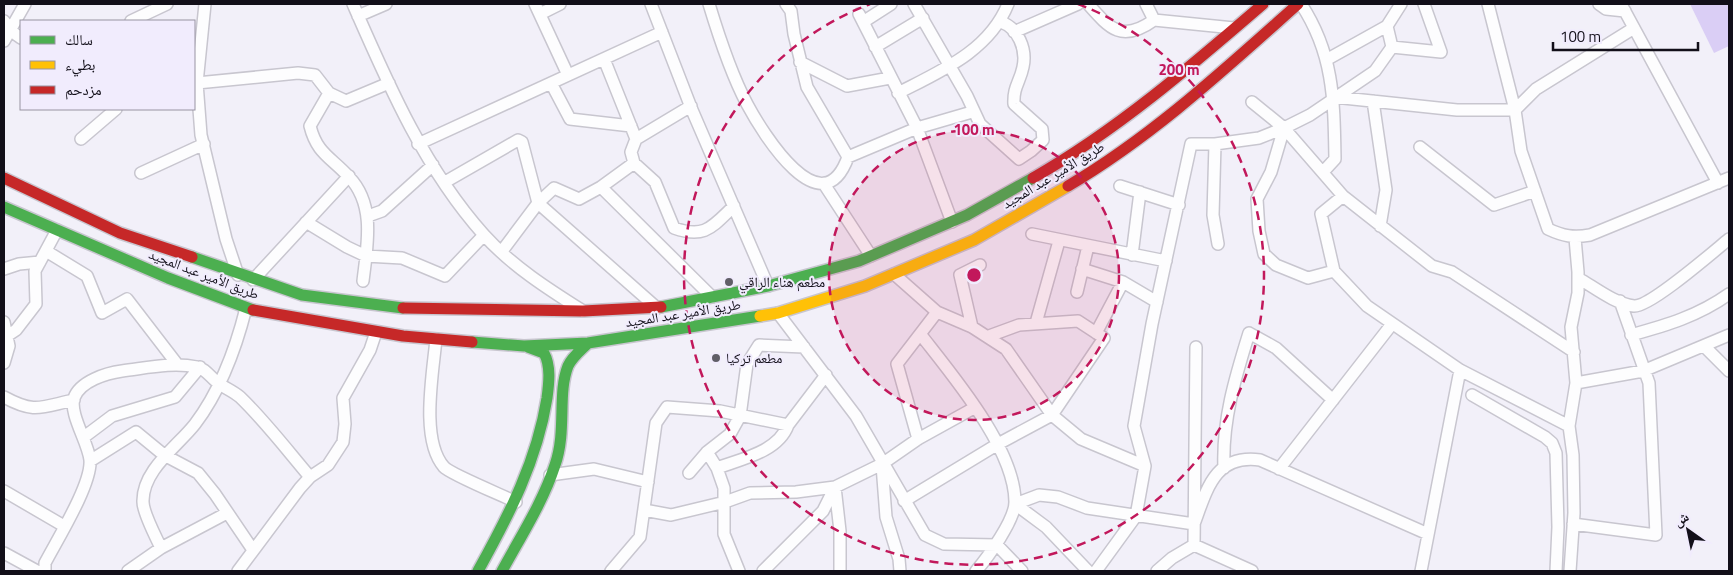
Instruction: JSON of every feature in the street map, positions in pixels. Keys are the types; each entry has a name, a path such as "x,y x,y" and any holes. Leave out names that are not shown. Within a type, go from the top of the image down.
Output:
{"main road":[{"name":"طريق الأمير عبد المجيد","path":"4,178 120,233 238,275 302,295 415,310 583,311 657,308 768,286 871,256 952,222 1078,153 1176,79 1263,4"},
{"name":"طريق الأمير عبد المجيد","path":"4,207 168,278 246,308 297,319 376,332 524,346 588,343 663,333 778,313 866,286 974,240 1090,173 1190,102 1300,4"},
{"path":"502,571 539,504 560,449 565,414 564,376 568,364 588,343"},
{"path":"478,571 516,502 536,456 543,424 549,378 549,362 544,353 524,346"}],"street":[{"path":"7,36 25,4"},
{"path":"133,20 167,4"},
{"path":"205,4 197,47 197,83 204,144 226,240 238,275"},
{"path":"353,4 418,144 444,182 484,234 521,269 583,311"},
{"path":"358,16 386,4"},
{"path":"560,4 538,9 568,75"},
{"path":"651,4 691,106 768,286"},
{"path":"709,4 716,28 746,104 778,154 799,174 814,183 824,184 836,177 844,167 848,157 917,128 972,112"},
{"path":"786,4 791,11 800,62 808,88 848,157"},
{"path":"891,4 861,18 898,94 917,128 952,222"},
{"path":"914,4 967,96 972,112 980,124 1019,158 1031,151 1043,140 1042,129 1014,104 1013,90 1023,66 1022,42 1009,25 1001,22"},
{"path":"898,94 950,66 977,48 1001,22 1008,4"},
{"path":"1014,32 1078,4"},
{"path":"1088,4 1107,26 1119,32 1140,30 1154,20 1234,28"},
{"path":"1146,4 1154,20"},
{"path":"1300,4 1311,20 1326,60 1334,97 1335,159 1323,172"},
{"path":"1326,60 1387,26 1401,4"},
{"path":"1392,47 1441,52 1424,4"},
{"path":"1488,4 1515,110 1521,151 1548,229 1564,236 1575,238 1590,235 1729,178"},
{"path":"1599,4 1606,10 1623,8 1718,183"},
{"path":"875,48 923,18"},
{"path":"4,21 7,36"},
{"path":"1096,571 1136,516 1145,466 1134,426 1157,302 1191,144 1215,144 1259,138 1310,115 1375,70 1392,47 1387,26"},
{"path":"1334,97 1456,110 1515,110 1536,89 1634,28"},
{"path":"418,144 662,32"},
{"path":"7,36 20,38"},
{"path":"604,58 636,139"},
{"path":"800,62 847,86 890,78"},
{"path":"197,83 298,73 315,75 329,93 346,101 390,83"},
{"path":"551,83 570,119 631,126"},
{"path":"329,93 310,126 314,142 326,158 349,176 362,193 368,216 363,280"},
{"path":"1373,101 1386,190 1380,226"},
{"path":"1252,102 1284,128 1343,196 1380,226 1432,266 1452,272 1574,352"},
{"path":"691,106 636,139 631,152 634,162 655,182 674,228 690,234 710,229 734,206"},
{"path":"81,139 115,110"},
{"path":"1284,128 1271,172 1257,199 1259,231 1264,254 1276,265 1308,278 1334,271"},
{"path":"444,182 518,140 522,142 538,203 657,308"},
{"path":"141,173 204,144"},
{"path":"1215,144 1213,215 1218,244"},
{"path":"1420,147 1494,205 1534,191"},
{"path":"502,251 538,203 554,188 579,199 601,187 634,162"},
{"path":"368,216 382,211 433,166"},
{"path":"253,280 349,176"},
{"path":"824,184 871,256"},
{"path":"1120,186 1179,205"},
{"path":"601,187 712,297"},
{"path":"1132,254 1140,192"},
{"path":"1343,196 1321,214 1334,271 1367,306 1460,370 1569,426"},
{"path":"306,222 347,248 366,256 402,258 445,276 484,234"},
{"path":"7,336 16,330 36,304 35,271 57,230"},
{"path":"1032,234 1166,261"},
{"path":"1570,571 1573,524 1573,455 1569,426 1576,383 1571,327 1578,294 1575,238"},
{"path":"1578,278 1620,301 1635,306 1652,299 1729,239"},
{"path":"1036,323 1059,240"},
{"path":"1077,292 1088,246"},
{"path":"46,251 87,276 102,313 128,299 177,364"},
{"path":"4,269 19,264 40,262"},
{"path":"972,327 960,274 980,265"},
{"path":"1082,269 1123,282 1157,302"},
{"path":"894,274 937,312 989,336 1006,349 1052,415 1081,439 1145,466"},
{"path":"1096,333 1123,282"},
{"path":"1631,335 1679,322 1708,309 1729,294"},
{"path":"1573,524 1656,535 1649,383 1643,371 1620,301"},
{"path":"161,548 143,503 145,487 164,456 195,424 218,383 239,336 246,308"},
{"path":"918,439 897,364 937,312"},
{"path":"778,313 856,416 882,464 925,535 944,544 997,546 1022,571"},
{"path":"904,501 998,444 1052,415 1104,338 1078,321 1019,325 989,336"},
{"path":"4,322 8,346 4,363"},
{"path":"1279,469 1392,324"},
{"path":"238,571 310,477 328,465 343,442 345,424 344,398 370,350 376,332"},
{"path":"1224,468 1225,426 1231,393 1250,333 1276,348 1333,400"},
{"path":"921,335 955,378 998,444 1009,472 1015,504 997,546 976,571"},
{"path":"1576,383 1643,371 1705,347 1729,335"},
{"path":"436,339 430,417 435,452 445,468 516,502"},
{"path":"689,473 707,452 730,434 740,416 747,364 759,346 804,348"},
{"path":"1194,545 1196,347"},
{"path":"1705,347 1729,371"},
{"path":"46,571 45,563 86,482 90,462 74,409 74,400 77,392 91,381 112,372 177,364 200,367 218,383 238,396 252,410 310,477"},
{"path":"84,437 112,416 175,397 200,367"},
{"path":"1421,571 1460,370"},
{"path":"717,468 767,449 784,436 788,426 826,376"},
{"path":"1472,395 1545,436 1552,443 1556,453 1558,518 1556,571"},
{"path":"4,397 20,406 37,409 74,400"},
{"path":"611,571 640,537 656,423 667,407 720,411 788,426"},
{"path":"644,510 671,515 725,502 750,493 796,492 835,487 882,464 918,439 974,408"},
{"path":"90,462 136,432 164,456 198,474 253,550"},
{"path":"707,452 717,468 724,488 724,534 739,571"},
{"path":"1194,524 1206,492 1216,475 1231,462 1244,458 1260,460 1428,534"},
{"path":"882,464 886,517 899,559 900,571"},
{"path":"550,475 594,469 648,482"},
{"path":"764,571 823,511 835,487"},
{"path":"835,487 840,531 840,571"},
{"path":"4,491 64,526"},
{"path":"1015,504 1039,495 1058,497 1087,508 1194,524"},
{"path":"1015,504 1046,527 1088,571"},
{"path":"128,571 161,548 227,513"},
{"path":"1157,571 1172,558 1194,545"},
{"path":"1194,545 1252,571"},
{"path":"4,553 37,571"},
{"path":"143,560 148,571"}],"shaded area":[{"path":"1690,4 1729,4 1729,46 1714,53"}],"traffic: fast":[{"path":"661,307 768,286 859,261 967,215 1033,178"},
{"path":"4,207 168,278 253,310"},
{"path":"192,257 302,295 403,308"},
{"path":"472,342 524,346 588,343 760,316"},
{"path":"502,571 531,519 550,479 559,452 563,388 568,366 588,343"},
{"path":"478,571 511,508 529,466 542,421 547,398 548,363 544,353 528,347"}],"traffic: slow":[{"path":"760,316 778,313 865,286 974,240 1068,186"}],"traffic: jam":[{"path":"1033,178 1094,139 1152,97 1263,4"},
{"path":"1068,186 1130,146 1159,124 1216,77 1298,4"},
{"path":"4,178 120,233 192,257"},
{"path":"403,308 583,311 661,307"},
{"path":"253,310 403,336 472,342"}],"place":[{"name":"مطعم هناء الراقي","path":"729,282"},
{"name":"مطعم تركيا","path":"716,358"}]}
